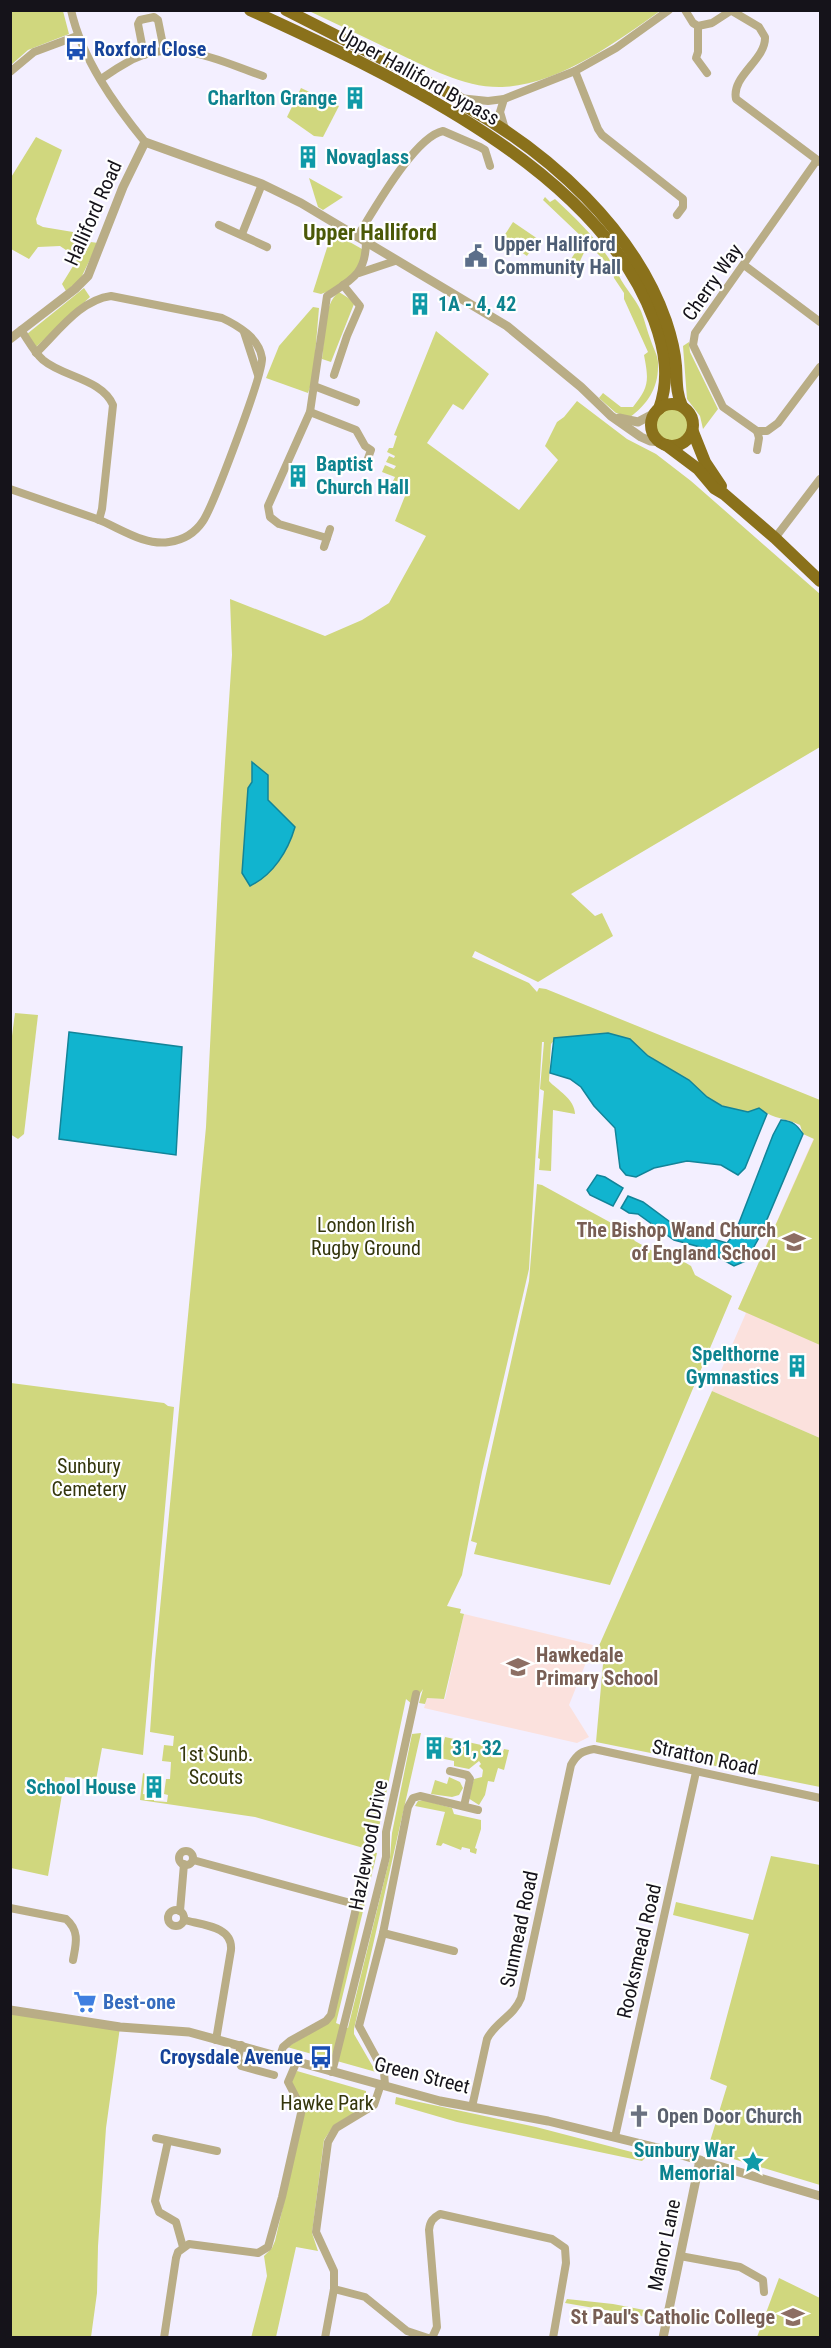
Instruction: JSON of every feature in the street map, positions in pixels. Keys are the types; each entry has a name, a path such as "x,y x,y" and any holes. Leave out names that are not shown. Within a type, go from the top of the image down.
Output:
{"main road":[{"name":"Upper Halliford Bypass","path":"249,10 387,77 484,134 548,180 573,203 611,244 633,276 651,311 664,355 666,379 657,411"},
{"name":"Upper Halliford Bypass","path":"286,10 459,98 464,104 556,170 605,217 633,254 654,292 674,352 678,398 682,406"},
{"path":"724,494 705,462 693,432 691,415 682,406 673,404 657,411 651,424 653,432 698,469 714,488 775,538 820,581"},
{"path":"664,443 681,444 693,432"}],"street":[{"path":"71,10 77,36 118,108 145,141 262,184 293,199 395,261 474,305 523,337 611,416 650,441 664,443"},
{"path":"459,98 488,101 504,99 575,71 616,48 669,10"},
{"path":"685,10 693,23 698,26 712,23 732,10 764,31 766,42 764,48 738,85 735,92 736,99 819,161"},
{"path":"144,55 138,24 140,20 154,17 158,20 164,50"},
{"path":"698,26 699,52 696,58 707,73"},
{"path":"10,72 34,52 77,36"},
{"path":"101,78 132,60 164,50 195,52 263,76"},
{"path":"575,71 598,129 683,199 682,207 677,215"},
{"path":"504,99 500,112 507,133"},
{"path":"484,134 476,124 488,101"},
{"path":"359,273 365,258 361,239 402,167 417,149 436,133 443,130 485,150 490,166"},
{"name":"Halliford Road","path":"10,339 75,289 88,276 123,187 145,141"},
{"name":"Cherry Way","path":"757,431 723,407 693,345 695,333 819,161"},
{"path":"242,234 262,184"},
{"path":"219,225 267,247"},
{"path":"327,538 279,524 270,517 268,506 310,412 327,296 359,273 395,261"},
{"path":"744,265 820,322"},
{"path":"334,375 360,306 343,285"},
{"path":"10,489 99,520 153,543 178,540 195,531 208,513 262,361 256,343 244,330 222,318 111,296 99,298 84,306 36,353"},
{"path":"21,330 36,353 49,364 100,390 111,400 113,405 99,520"},
{"path":"757,450 759,438 757,431 767,431 778,423 820,367"},
{"path":"314,386 356,402"},
{"path":"611,416 638,422 657,411"},
{"path":"310,412 356,430 364,446 371,450 366,464"},
{"path":"775,538 820,479"},
{"path":"324,547 330,529"},
{"name":"Hazlewood Drive","path":"332,2072 387,1857 386,1832 416,1694"},
{"name":"Stratton Road","path":"583,1751 594,1749 820,1798"},
{"name":"Sunmead Road","path":"472,2107 491,2030 518,2006 571,1765 576,1756 583,1751"},
{"path":"450,1771 467,1775 470,1779 464,1806"},
{"name":"Rooksmead Road","path":"615,2137 696,1772"},
{"path":"325,2337 334,2289 334,2271 316,2232 328,2142 336,2127 374,2105 386,2079 359,2026 384,1933 408,1807 413,1798 425,1797 478,1810"},
{"path":"184,1920 180,1911 184,1864 180,1856 185,1851 191,1853 193,1860 358,1905"},
{"path":"280,2056 286,2044 326,2021 331,2015 368,1857"},
{"path":"10,1908 66,1919 76,1938 73,1960"},
{"path":"180,1911 170,1913 170,1923 176,1926 184,1920"},
{"path":"184,1920 223,1931 230,1939 231,1950 216,2040"},
{"path":"384,1933 454,1952"},
{"name":"Green Street","path":"10,2010 120,2027 189,2032 440,2101 548,2121 615,2137 820,2196"},
{"path":"241,2045 238,2059 241,2066 274,2075"},
{"path":"164,2337 176,2258 183,2247 189,2244 258,2253 268,2247 302,2109 288,2082 297,2061"},
{"path":"156,2138 217,2151"},
{"path":"168,2141 155,2200 159,2212 178,2226 183,2247"},
{"path":"205,2160 207,2149"},
{"name":"Manor Lane","path":"663,2337 700,2160"},
{"path":"334,2289 365,2297 407,2331 430,2337 437,2327 429,2230 430,2223 440,2214 552,2239 565,2248 566,2263 553,2337"},
{"path":"680,2256 740,2267 763,2280 764,2292"}],"shaded area":[{"name":"The Bishop Wand Church of England School","path":"820,1124 820,1438 712,1391 746,1313 738,1309"},
{"name":"Hawkedale Primary School","path":"464,1614 593,1645 569,1705 589,1737 577,1743 424,1708 427,1698 445,1699"}],"green space":[{"path":"11,10 63,11 69,34 28,50 11,65"},
{"path":"309,11 660,11 586,60 545,79 502,87 474,84 447,76"},
{"path":"301,88 339,106 323,137 314,136 287,117"},
{"path":"36,137 62,150 36,219 37,224 73,232 73,240 79,242 80,252 85,253 91,242 98,243 80,280 66,291 62,284 78,258 60,246 38,247 29,259 11,249 10,179"},
{"path":"309,178 343,197 323,210 318,207"},
{"path":"545,197 550,202 555,199 591,235 613,265 641,311 657,357 657,375 654,389 642,407 630,417 616,413 599,398 603,393 621,407 633,407 645,389 647,371 644,355 648,352 624,299 624,293 614,278 613,269 588,244 573,276 560,276 584,239 543,200"},
{"path":"513,222 538,239 527,256 502,239"},
{"path":"332,232 362,249 362,257 355,271 343,283 321,294 313,292"},
{"path":"84,288 90,297 36,347 27,334"},
{"path":"339,292 354,304 331,362 322,359 325,323 330,305"},
{"path":"313,307 319,308 313,379 308,393 266,378 279,346"},
{"name":"London Irish Rugby Ground","path":"436,331 489,374 463,410 453,404 427,443 519,510 558,460 545,446 557,422 577,401 627,439 656,454 691,481 820,594 820,747 571,894 595,916 602,913 613,936 538,982 475,951 472,957 529,983 537,992 539,988 546,989 820,1100 820,1345 738,1309 814,1139 803,1134 800,1125 759,1108 748,1112 722,1106 707,1097 689,1080 648,1056 630,1039 608,1033 556,1038 551,1044 549,1081 569,1099 575,1114 553,1110 551,1171 539,1170 544,1091 540,1089 544,1042 542,1042 529,1269 482,1472 462,1575 447,1606 461,1609 460,1613 464,1614 444,1699 427,1698 425,1704 419,1703 423,1689 413,1705 406,1699 374,1851 255,1817 140,1800 143,1773 145,1774 143,1794 154,1795 154,1801 167,1802 168,1795 164,1794 166,1779 170,1779 171,1762 162,1761 164,1745 173,1746 174,1736 150,1732 206,1127 232,655 230,599 325,636 362,620 389,603 426,536 395,521 405,496 393,491 396,484 393,481 395,477 382,472 385,465 394,469 396,466 386,462 389,456 394,458 395,456 387,452 389,448 393,448 397,436 394,435"},
{"path":"689,342 690,352 718,409 703,429 700,416 687,399 683,346"},
{"path":"672,408 684,413 689,425 684,437 672,442 660,437 655,425 660,413"},
{"path":"15,1013 38,1015 24,1134 18,1139 10,1134 10,1051"},
{"path":"537,1184 626,1231 635,1241 667,1259 676,1257 691,1266 695,1275 732,1296 610,1585 474,1554 477,1543 471,1541 529,1281"},
{"name":"Sunbury Cemetery","path":"11,1383 164,1403 174,1407 143,1755 102,1748 96,1780 65,1777 48,1876 11,1868"},
{"path":"712,1391 820,1438 820,1787 596,1742 604,1653 598,1648"},
{"path":"421,1733 354,2029 354,2034 376,2072 287,2047 328,2023 369,1862 364,1850 377,1853 336,2023 348,2028 390,1857 392,1833 412,1734"},
{"path":"445,1737 495,1748 503,1752 504,1749 509,1750 504,1770 498,1768 494,1782 488,1781 485,1795 479,1805 468,1798 474,1779 482,1777 483,1770 479,1766 481,1764 479,1761 469,1769 454,1766 454,1761 440,1758"},
{"path":"449,1777 460,1782 463,1788 459,1795 452,1797 431,1794 435,1780 447,1784"},
{"path":"423,1800 452,1808 454,1814 481,1820 481,1829 475,1848 477,1849 476,1854 462,1847 461,1850 443,1843 441,1846 436,1845 445,1812 415,1806 418,1801"},
{"path":"771,1856 820,1865 820,2185 707,2151 727,2086 710,2079 749,1934 673,1915 676,1902 753,1920"},
{"path":"11,2010 120,2027 106,2128 97,2293 91,2337 11,2338"},
{"name":"Hawke Park","path":"297,2071 366,2091 366,2106 334,2125 324,2140 312,2233 318,2251 296,2247 276,2337 251,2338 267,2276 264,2256 275,2241 305,2111 304,2104 290,2083"},
{"path":"396,2097 536,2127 647,2156 642,2161 457,2122 395,2104"},
{"name":"St Paul's Catholic College","path":"779,2278 820,2298 820,2337 757,2337"},
{"path":"567,2299 613,2304 660,2313 658,2319 565,2303"}],"water":[{"path":"252,762 268,775 268,800 295,827 288,845 272,869 266,876 250,886 242,873"},
{"path":"69,1032 182,1047 176,1155 59,1139"},
{"path":"608,1033 630,1039 648,1056 689,1080 707,1097 722,1106 748,1112 759,1108 767,1114 745,1168 738,1175 721,1165 687,1161 654,1168 636,1177 626,1175 620,1168 615,1128 594,1106 581,1087 570,1079 550,1073 554,1038"},
{"path":"781,1120 794,1124 803,1134 760,1236 746,1261 734,1266 700,1247 674,1240 638,1214 629,1213 621,1208 628,1196 643,1202 681,1230 727,1243 735,1233"},
{"path":"597,1175 623,1188 613,1206 590,1195 587,1190"}],"place":[{"name":"Roxford Close","path":"76,49"},
{"name":"Charlton Grange","path":"355,98"},
{"name":"Novaglass","path":"308,157"},
{"name":"Upper Halliford Community Hall","path":"476,256"},
{"name":"1A - 4, 42","path":"420,304"},
{"name":"Baptist Church Hall","path":"298,476"},
{"name":"The Bishop Wand Church of England School","path":"794,1242"},
{"name":"Spelthorne Gymnastics","path":"797,1366"},
{"name":"Hawkedale Primary School","path":"518,1667"},
{"name":"31, 32","path":"434,1748"},
{"name":"School House","path":"154,1787"},
{"name":"Best-one","path":"85,2002"},
{"name":"Croysdale Avenue","path":"321,2057"},
{"name":"Open Door Church","path":"639,2116"},
{"name":"Sunbury War Memorial","path":"753,2162"},
{"name":"St Paul's Catholic College","path":"793,2317"}],"district":[{"name":"Upper Halliford","path":"370,232"}],"park label":[{"name":"1st Sunb. Scouts","path":"216,1766"}]}
